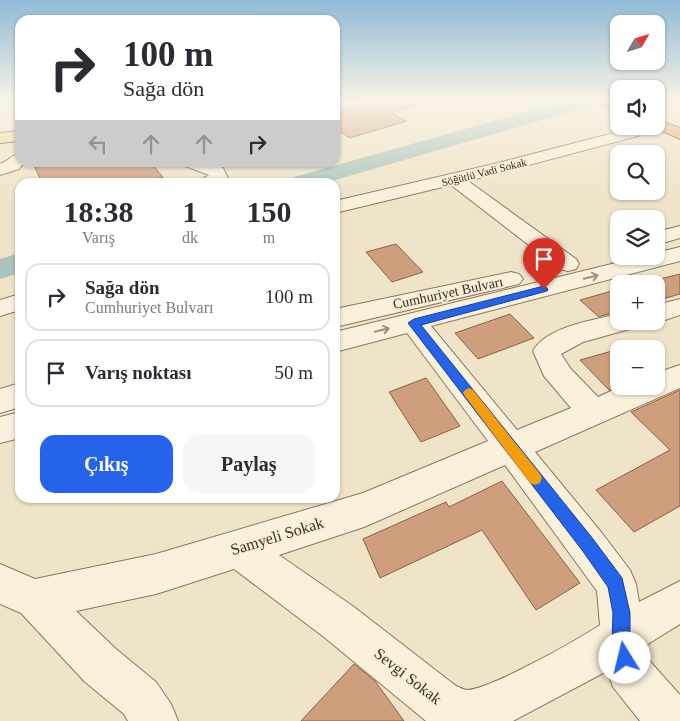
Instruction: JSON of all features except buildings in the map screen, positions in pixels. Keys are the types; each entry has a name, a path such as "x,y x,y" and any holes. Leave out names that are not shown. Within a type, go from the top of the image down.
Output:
{"street":[{"name":"Söğütlü Vadi Sokak","path":"340,207 625,135"},
{"path":"11,164 20,178"},
{"path":"204,167 217,172 219,178"},
{"path":"454,179 568,264"},
{"path":"665,236 680,232"},
{"name":"Cumhuriyet Bulvarı","path":"340,317 515,278 610,253"},
{"name":"Cumhuriyet Bulvarı","path":"340,341 680,254"},
{"path":"0,308 15,304"},
{"path":"665,311 680,306"},
{"path":"414,323 588,545 616,584 621,613 621,645 629,671 661,710 675,721"},
{"path":"593,412 555,370 549,361 546,351 553,344 610,326"},
{"name":"Samyeli Sokak","path":"665,382 680,376"},
{"name":"Samyeli Sokak","path":"18,591 156,574 364,510 633,395"},
{"path":"0,401 15,396"},
{"path":"0,430 15,426"},
{"name":"Sevgi Sokak","path":"236,548 339,622 443,705 467,713 503,702 596,653 680,601"},
{"path":"18,591 100,665 140,698 154,721"}],"waterway":[{"path":"317,178 473,134"},
{"path":"0,269 15,264"}],"slow traffic":[{"path":"469,393 535,478"}],"route":[{"path":"544,289 414,323 588,545 616,584 621,613 621,645 625,658"}]}
